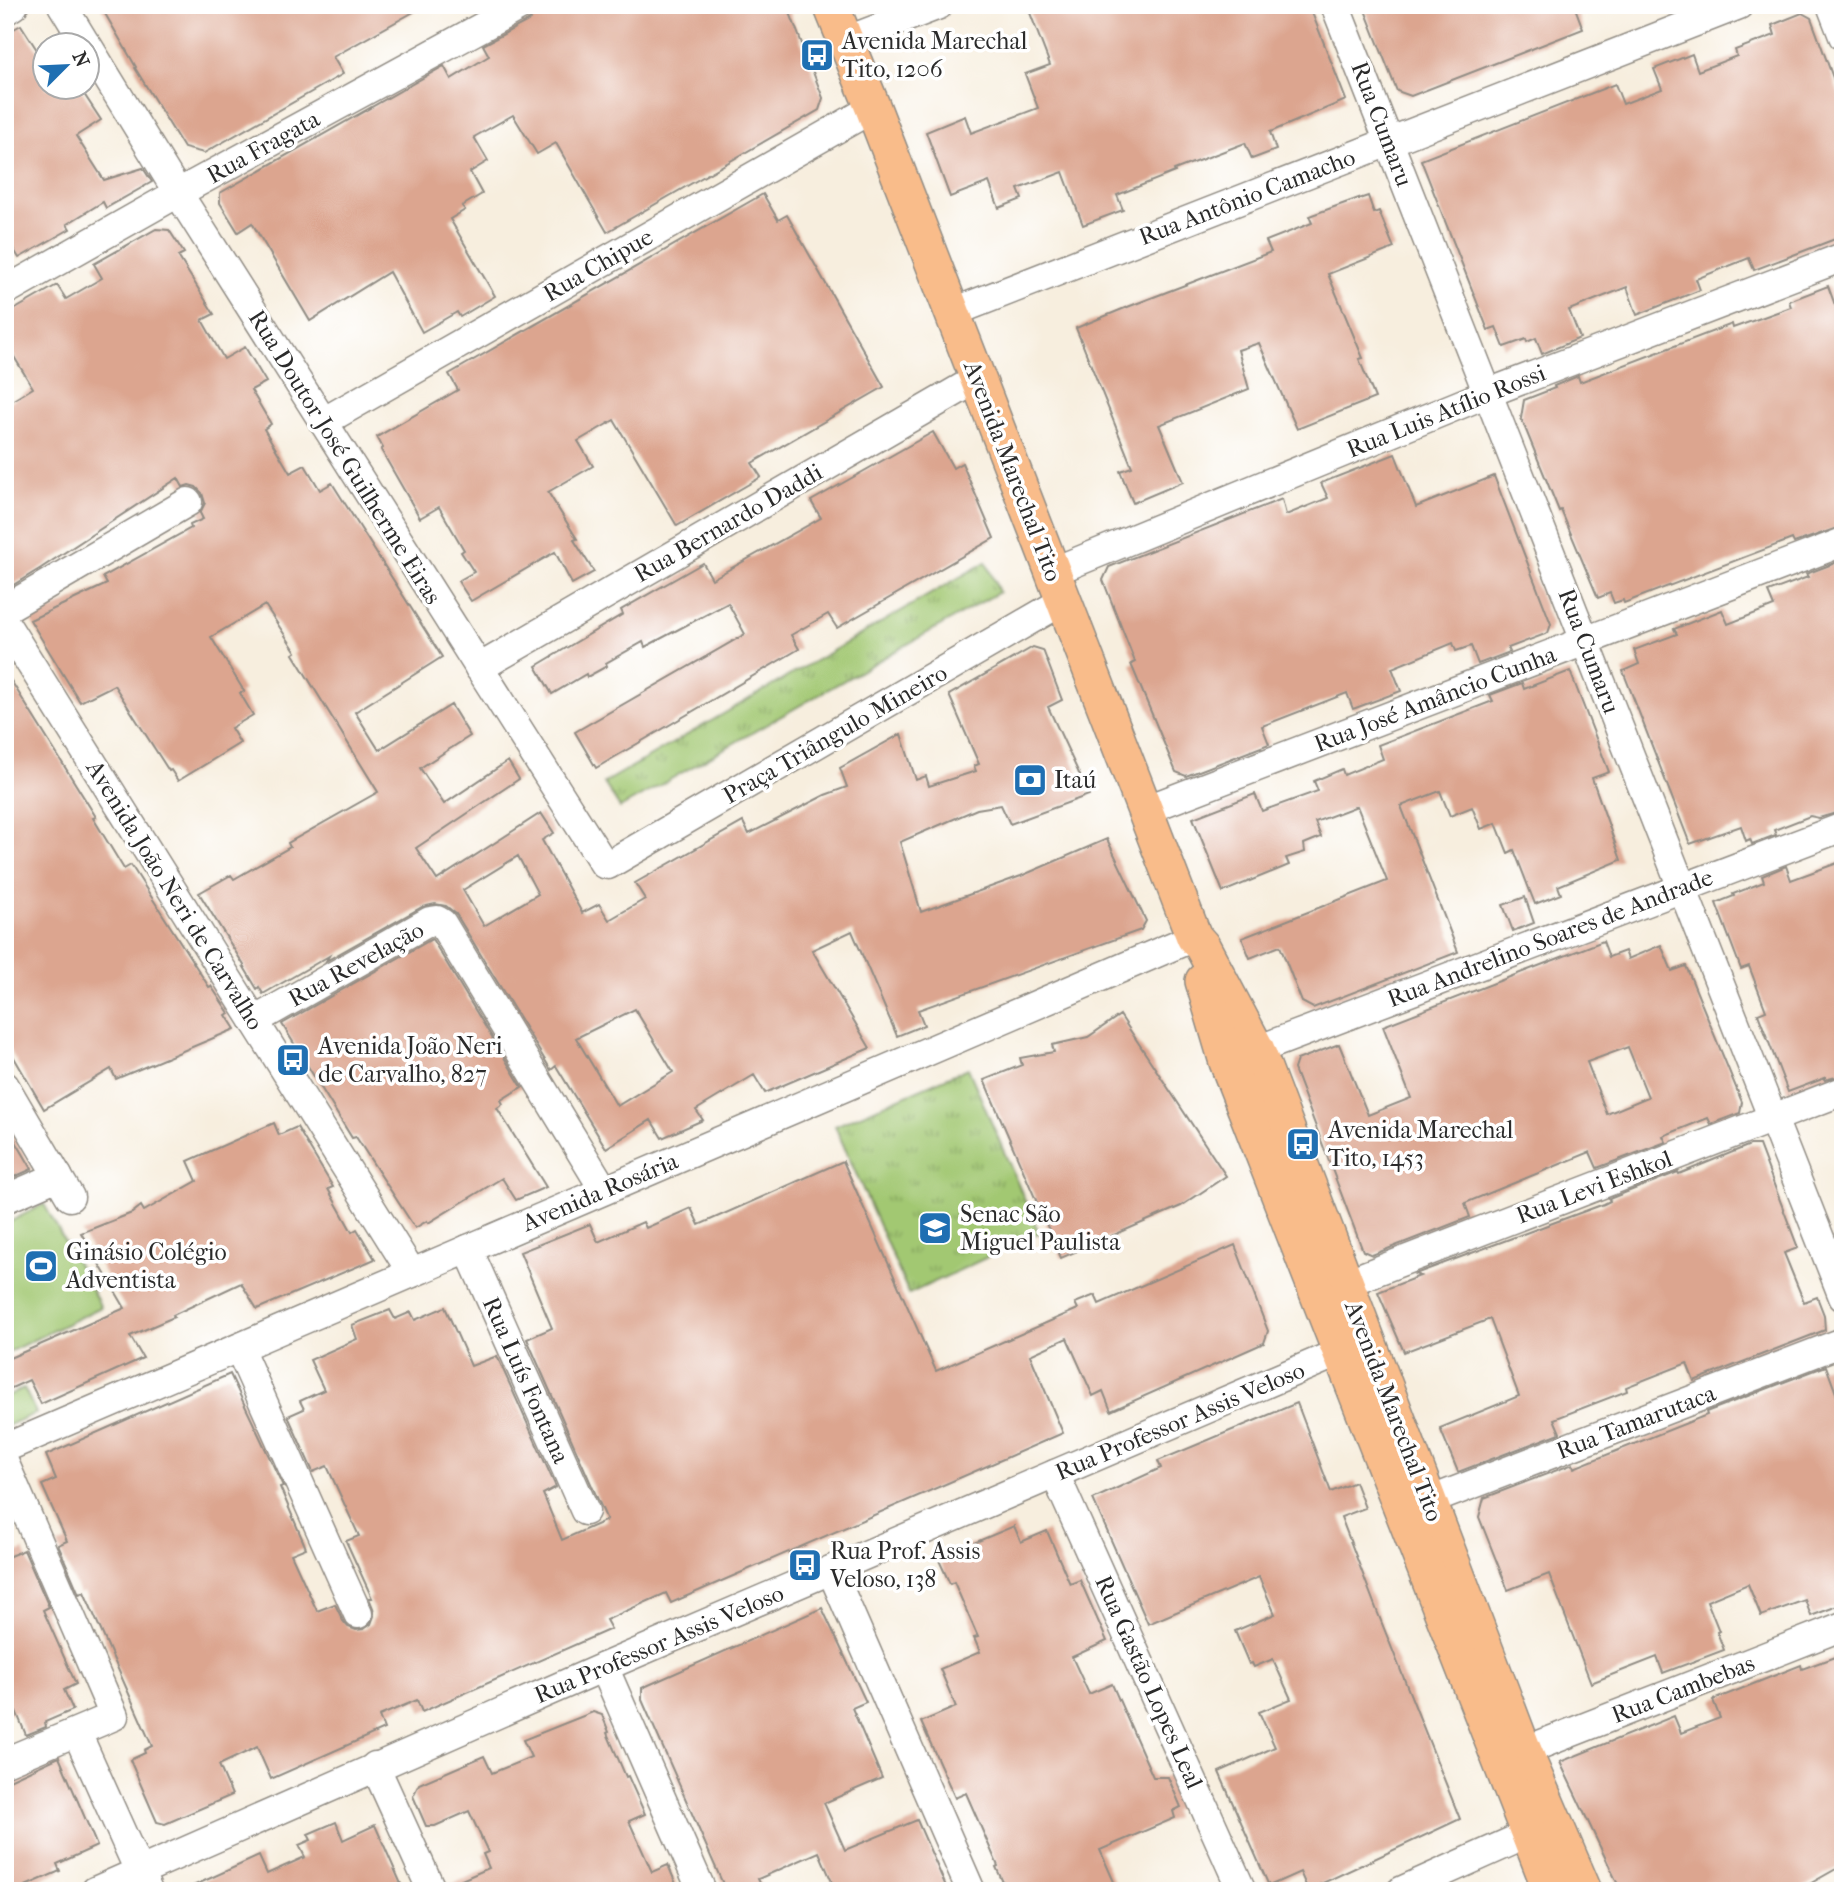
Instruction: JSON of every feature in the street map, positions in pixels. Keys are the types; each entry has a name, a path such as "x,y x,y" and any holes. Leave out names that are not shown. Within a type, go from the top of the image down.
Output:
{"main road":[{"name":"Avenida Marechal Tito","path":"831,5 1194,937 1194,948 1227,1062 1340,1352 1541,1829 1584,1891"},
{"path":"1194,937 1233,1033 1248,1048 1257,1050"},
{"name":"Avenida Marechal Tito","path":"1257,1050 1524,1751 1551,1891"},
{"path":"1340,1352 1377,1382 1391,1418 1399,1422"}],"street":[{"path":"5,10 15,5"},
{"name":"Rua Doutor José Guilherme Eiras","path":"62,5 78,32"},
{"name":"Rua Fragata","path":"5,291 522,5"},
{"path":"845,41 939,5"},
{"name":"Rua Cumaru","path":"1335,5 1843,1297"},
{"name":"Rua Antônio Camacho","path":"951,313 1739,5"},
{"path":"1831,5 1843,36"},
{"name":"Rua Doutor José Guilherme Eiras","path":"102,70 605,865"},
{"name":"Rua Chipue","path":"323,422 873,108"},
{"name":"Rua Luis Atílio Rossi","path":"1058,587 1488,393 1843,257"},
{"name":"Rua Bernardo Daddi","path":"479,668 977,379"},
{"path":"5,609 188,502"},
{"name":"Rua José Amâncio Cunha","path":"1144,810 1843,542"},
{"name":"Praça Triângulo Mineiro","path":"605,865 1058,587"},
{"name":"Avenida João Neri de Carvalho","path":"5,623 412,1273"},
{"name":"Rua Andrelino Soares de Andrade","path":"1257,1050 1843,827"},
{"name":"Rua Revelação","path":"254,1021 430,921 437,920 442,923 604,1190"},
{"name":"Avenida Rosária","path":"5,1448 1194,937"},
{"path":"5,1086 64,1186 5,1199"},
{"name":"Rua Levi Eshkol","path":"1346,1283 1843,1091"},
{"name":"Rua Luís Fontana","path":"468,1249 585,1511"},
{"name":"Rua Tamarutaca","path":"1429,1501 1843,1342"},
{"path":"239,1348 358,1614"},
{"name":"Rua Professor Assis Veloso","path":"95,1891 143,1881 375,1766 1340,1352"},
{"path":"5,1464 114,1715 114,1718 5,1762"},
{"name":"Rua Gastão Lopes Leal","path":"1055,1474 1242,1891"},
{"path":"831,1570 971,1891"},
{"name":"Rua Cambebas","path":"1524,1751 1843,1626"},
{"path":"604,1667 702,1891"},
{"path":"77,1733 143,1881"},
{"path":"375,1766 432,1891"},
{"path":"1401,1891 1432,1884 1541,1829"}],"green space":[{"path":"986,562 999,592 620,808 604,783"},
{"path":"968,1068 1039,1233 909,1294 835,1126"},
{"name":"Ginásio Colégio Adventista","path":"44,1204 101,1307 9,1352 5,1345 5,1224"},
{"path":"24,1388 36,1413 5,1427 5,1397"}],"building":[{"path":"100,5 426,5 333,57 343,74 204,153 184,148"},
{"path":"548,5 787,5 823,98 819,110 607,232 556,143 537,154 513,115 474,137 488,161 470,172 482,194 462,206 465,210 450,219 495,296 460,317 457,312 422,332 389,272 310,321 252,223 238,232 220,203 220,193 444,66 451,79 489,56 483,45 530,20 537,11"},
{"path":"1027,5 1309,5 1346,100 1270,132 1276,150 1252,159 1245,143 1174,170 1175,172 1117,195 1123,210 1083,225 1063,172 1018,189 1022,199 999,208 989,182 950,197 926,132 965,116 971,133 1038,108 1025,74 1050,65"},
{"path":"1363,5 1574,5 1583,29 1411,96 1397,91"},
{"path":"1802,13 1811,18 1843,105 1843,236 1754,270 1749,258 1696,279 1700,290 1637,315 1627,287 1569,310 1580,338 1542,354 1536,338 1504,347 1496,327 1488,330 1421,160 1615,84 1623,104 1662,89 1654,69 1692,54 1698,71 1737,56 1735,50 1775,35 1772,25"},
{"path":"21,25 32,42 32,102 89,102 101,120 76,136 104,180 143,168 152,182 106,208 103,202 67,224 70,229 19,258 5,235 5,34"},
{"path":"763,194 778,220 787,215 884,387 752,463 761,477 677,526 614,420 578,441 593,466 548,492 594,572 572,584 555,552 471,601 458,581 474,572 461,552 464,550 439,507 420,518 381,450 383,448 377,437 458,390 449,374"},
{"path":"1368,196 1374,213 1379,211 1394,248 1328,274 1363,358 1359,359 1375,398 1297,429 1259,343 1238,350 1249,389 1159,425 1183,482 1133,503 1120,471 1132,467 1076,328 1271,252 1266,241 1312,223 1309,216"},
{"path":"156,229 169,230 184,253 178,256 214,314 202,320 224,359 245,347 266,382 251,390 271,424 264,429 290,473 305,465 320,490 332,483 442,657 355,712 379,750 451,705 470,736 420,768 444,804 508,761 519,779 416,848 437,880 541,813 554,833 542,840 582,913 599,904 609,920 645,899 635,883 743,822 749,834 825,795 847,787 840,768 901,734 916,780 926,776 929,786 976,771 974,766 979,764 949,695 1033,647 1043,650 1062,700 1048,707 1089,795 1010,824 1001,805 977,809 900,842 921,912 1021,876 1107,839 1146,921 1141,930 918,1010 924,1025 897,1036 852,931 812,950 870,1048 765,1093 754,1075 696,1110 703,1120 662,1138 651,1120 606,1148 556,1066 551,1070 456,914 446,906 435,904 422,907 263,994 259,987 257,989 199,893 231,875 234,879 290,847 288,843 378,792 293,654 296,652 265,605 211,637 244,691 240,693 253,715 231,728 240,743 178,781 114,685 80,702 30,620 107,584 103,577 191,528 190,525 203,519 200,513 205,503 202,493 196,487 183,487 178,478 5,590 5,405 33,388 5,342 5,315 57,285 66,299 102,278 94,264","holes":["518,856 538,894 484,926 463,890","635,1009 673,1072 617,1106 576,1038"]},
{"path":"1828,286 1835,305 1843,302 1843,526 1794,543 1792,539 1624,603 1623,600 1614,603 1610,593 1598,598 1521,418 1524,400 1578,376 1580,382 1732,324 1733,328 1791,307 1789,301"},
{"path":"933,432 953,468 962,463 994,538 837,628 828,614 791,635 799,649 596,768 575,732 745,634 728,603 645,647 643,642 606,663 607,666 587,677 586,674 552,694 536,666 623,614 621,610 703,563 712,579 821,518 811,501"},
{"path":"1395,454 1416,507 1494,476 1551,624 1548,633 1508,648 1510,652 1478,664 1471,646 1456,651 1453,643 1392,668 1401,691 1353,709 1347,693 1262,726 1269,744 1186,776 1176,772 1131,664 1135,662 1103,580 1109,567 1282,499 1286,515 1328,498 1321,483"},
{"path":"1843,560 1843,811 1819,818 1810,816 1774,830 1776,835 1752,844 1750,839 1746,841 1741,826 1690,844 1623,671 1639,664 1634,650 1677,634 1674,629 1722,610 1728,624 1774,606 1768,592"},
{"path":"5,671 96,817 93,818 124,869 131,865 209,987 211,986 229,1013 226,1015 235,1029 116,1079 111,1069 44,1109 5,1042"},
{"path":"1570,671 1609,772 1592,778 1621,860 1558,886 1561,894 1535,904 1514,850 1508,853 1496,823 1481,829 1472,807 1450,816 1440,791 1401,806 1458,952 1313,1008 1302,1002 1280,946 1250,958 1242,938 1387,881 1357,806 1315,822 1321,837 1304,844 1305,852 1286,858 1289,865 1223,892 1193,818 1255,794 1262,811 1318,791 1314,781 1342,769 1344,775 1383,759 1378,745 1493,701 1490,695 1522,683 1524,689"},
{"path":"1843,861 1843,1075 1825,1078 1788,1092 1758,1014 1766,1011 1749,966 1741,969 1716,903 1764,882 1762,876 1786,866 1791,880"},
{"path":"1525,897 1534,923 1513,931 1503,905"},
{"path":"432,939 522,1087 501,1100 503,1104 497,1108 546,1187 516,1200 502,1178 428,1223 427,1221 415,1228 356,1137 352,1138 282,1024"},
{"path":"1603,941 1609,957 1625,951 1628,959 1661,945 1672,971 1686,966 1742,1102 1740,1113 1711,1124 1708,1118 1663,1136 1666,1142 1597,1168 1590,1152 1465,1203 1470,1217 1372,1255 1363,1251 1294,1069 1297,1060 1339,1044 1368,1115 1411,1098 1383,1026","holes":["1628,1047 1648,1097 1607,1114 1587,1062"]},
{"path":"1120,1015 1226,1176 1181,1206 1061,1258 984,1080 1022,1065 1020,1058 1054,1052 1052,1045 1088,1037"},
{"path":"5,1123 32,1169 5,1181"},
{"path":"274,1123 279,1135 297,1127 333,1187 328,1189 352,1232 357,1229 375,1259 257,1309 241,1283 130,1336 143,1358 41,1404 29,1380 5,1391 5,1360 125,1308 81,1233 132,1213 141,1206 144,1211 197,1181 188,1161"},
{"path":"1750,1145 1759,1145 1798,1248 1784,1253 1804,1302 1817,1297 1824,1315 1825,1330 1694,1381 1687,1363 1626,1387 1627,1391 1554,1419 1560,1433 1458,1472 1440,1428 1519,1396 1490,1319 1404,1352 1378,1292 1420,1276 1415,1274 1604,1204 1610,1201 1609,1199"},
{"path":"843,1161 936,1371 1078,1309 1075,1303 1095,1295 1099,1304 1235,1245 1268,1331 1264,1343 1111,1411 1103,1391 1093,1396 1067,1338 1030,1355 1063,1433 671,1603 666,1593 606,1620 611,1629 422,1712 417,1700 379,1716 384,1729 271,1779 257,1747 219,1765 232,1795 165,1824 157,1822 130,1760 145,1753 144,1750 152,1746 84,1592 79,1594 58,1545 67,1541 42,1485 56,1479 46,1455 230,1374 283,1486 280,1487 306,1548 291,1554 317,1611 335,1604 348,1627 364,1629 371,1624 374,1616 369,1598 372,1598 346,1541 359,1536 327,1466 313,1472 288,1416 304,1409 300,1401 324,1390 310,1360 357,1339 352,1325 390,1310 395,1319 411,1312 415,1320 445,1307 471,1366 497,1356 556,1487 543,1494 562,1540 607,1520 527,1339 552,1328 520,1252 590,1224 598,1242 643,1222 646,1228 691,1208 699,1225"},
{"path":"1826,1366 1843,1412 1843,1604 1811,1616 1805,1600 1761,1616 1748,1584 1707,1601 1724,1650 1663,1673 1657,1657 1591,1683 1549,1574 1508,1590 1479,1517 1484,1498 1573,1464 1574,1468 1707,1415 1706,1412"},
{"path":"1297,1403 1331,1492 1355,1482 1365,1508 1341,1517 1460,1819 1308,1890 1300,1872 1269,1886 1219,1772 1275,1747 1259,1712 1291,1699 1273,1659 1254,1667 1252,1663 1249,1664 1235,1631 1275,1614 1259,1577 1148,1624 1093,1499 1161,1468 1158,1461"},
{"path":"1014,1526 1021,1542 1047,1531 1070,1584 1080,1580 1107,1641 1072,1657 1089,1694 1112,1684 1153,1777 1168,1777 1181,1807 1173,1811 1175,1818 1100,1850 1118,1891 1007,1891 966,1793 955,1798 921,1722 956,1707 940,1669 980,1652 974,1638 978,1637 954,1582 950,1584 938,1558"},
{"path":"24,1550 49,1607 43,1610 76,1684 64,1690 73,1710 45,1722 46,1727 26,1735 16,1711 5,1715 5,1558"},
{"path":"822,1608 866,1702 852,1708 882,1778 824,1803 845,1850 917,1820 948,1891 836,1891 819,1852 758,1879 764,1891 725,1891 642,1700 642,1688"},
{"path":"1843,1654 1843,1865 1797,1891 1621,1891 1560,1762 1674,1716 1681,1733 1720,1718 1713,1700 1801,1665 1802,1669"},
{"path":"593,1712 602,1715 626,1777 628,1776 645,1814 629,1821 652,1872 668,1865 679,1891 448,1891 448,1886 489,1868 483,1854 488,1852 469,1811 435,1826 426,1826 413,1796 419,1784 484,1756 492,1773 531,1757 523,1740"},
{"path":"59,1757 97,1846 57,1864 60,1871 14,1891 5,1891 5,1782"},
{"path":"336,1822 343,1840 375,1825 401,1884 385,1891 182,1891 259,1856 267,1874 305,1857 299,1845 311,1840 308,1834"}],"place":[{"name":"Avenida Marechal Tito, 1206","path":"817,55"},
{"name":"Itaú","path":"1030,780"},
{"name":"Avenida João Neri de Carvalho, 827","path":"293,1060"},
{"name":"Avenida Marechal Tito, 1453","path":"1303,1144"},
{"name":"Senac São Miguel Paulista","path":"935,1228"},
{"name":"Ginásio Colégio Adventista","path":"41,1266"},
{"name":"Rua Prof. Assis Veloso, 138","path":"805,1565"}]}
